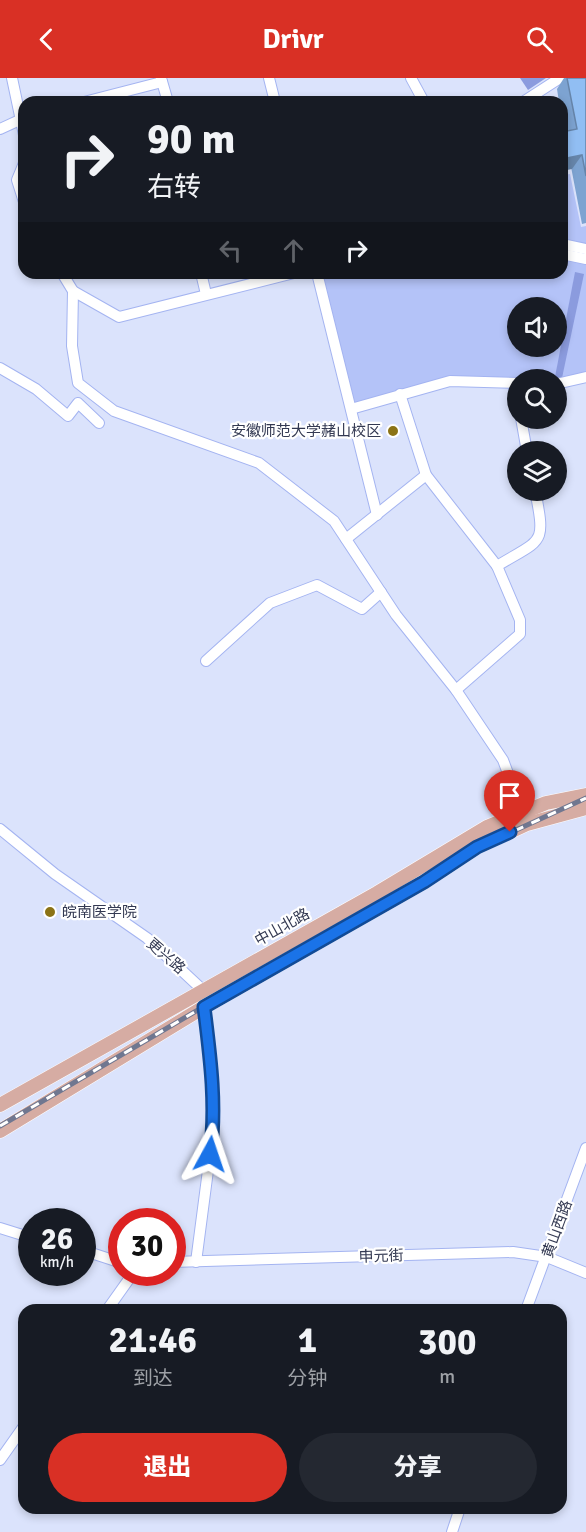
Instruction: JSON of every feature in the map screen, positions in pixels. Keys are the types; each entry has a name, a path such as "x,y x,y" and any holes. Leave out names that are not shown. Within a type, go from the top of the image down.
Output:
{"main road":[{"name":"中山北路","path":"0,1105 377,893 486,827 522,811 586,795"},
{"path":"0,1131 208,1005 424,882 477,847 526,824 586,808"}],"street":[{"path":"12,78 18,102"},
{"path":"269,78 274,96"},
{"path":"411,78 421,96"},
{"path":"105,96 162,80 166,96"},
{"path":"531,96 553,80"},
{"path":"0,129 18,120"},
{"path":"568,245 586,249"},
{"path":"568,256 586,260"},
{"path":"66,279 73,291 72,346 78,383 114,411 259,463 334,521 381,592 456,690 503,760 522,811"},
{"path":"202,279 206,294"},
{"path":"73,291 119,317 269,279"},
{"path":"318,279 377,515"},
{"path":"0,368 36,389 68,416 78,403 97,426 108,406"},
{"path":"567,381 586,377"},
{"path":"351,410 450,381 507,383"},
{"path":"400,394 426,475 497,566 520,620 520,634 456,690"},
{"path":"346,539 426,475"},
{"path":"497,566 537,541 542,527 537,501"},
{"path":"206,661 270,603 318,585 362,609 381,592"},
{"name":"更兴路","path":"0,829 55,874 147,938 204,989 208,1005"},
{"path":"196,1262 213,1132 208,1005"},
{"name":"黄山西路","path":"528,1304 586,1148"},
{"path":"0,1228 18,1234"},
{"name":"申元街","path":"186,1262 513,1252 547,1257 586,1274"},
{"path":"111,1304 124,1286"},
{"path":"0,1460 18,1434"},
{"path":"452,1532 458,1514"}],"shaded area":[{"path":"520,78 546,78 528,90"},
{"path":"568,174 570,174 581,227 586,226 586,377 567,378 567,369 507,369 507,379 450,381 351,409 318,279 568,279"},
{"path":"575,272 584,274 567,354 567,314"},
{"path":"559,357 566,357 564,369 557,369"}],"building":[{"path":"567,78 586,78 586,176 582,155 568,158 568,131 577,129"}],"railway":[{"path":"0,1126 464,854 586,798"}],"place":[{"name":"安徽师范大学赭山校区","path":"393,431"},
{"name":"皖南医学院","path":"50,912"}],"route":[{"path":"210,1154 213,1132 210,1056 204,1007 424,882 477,847 510,832"}]}
